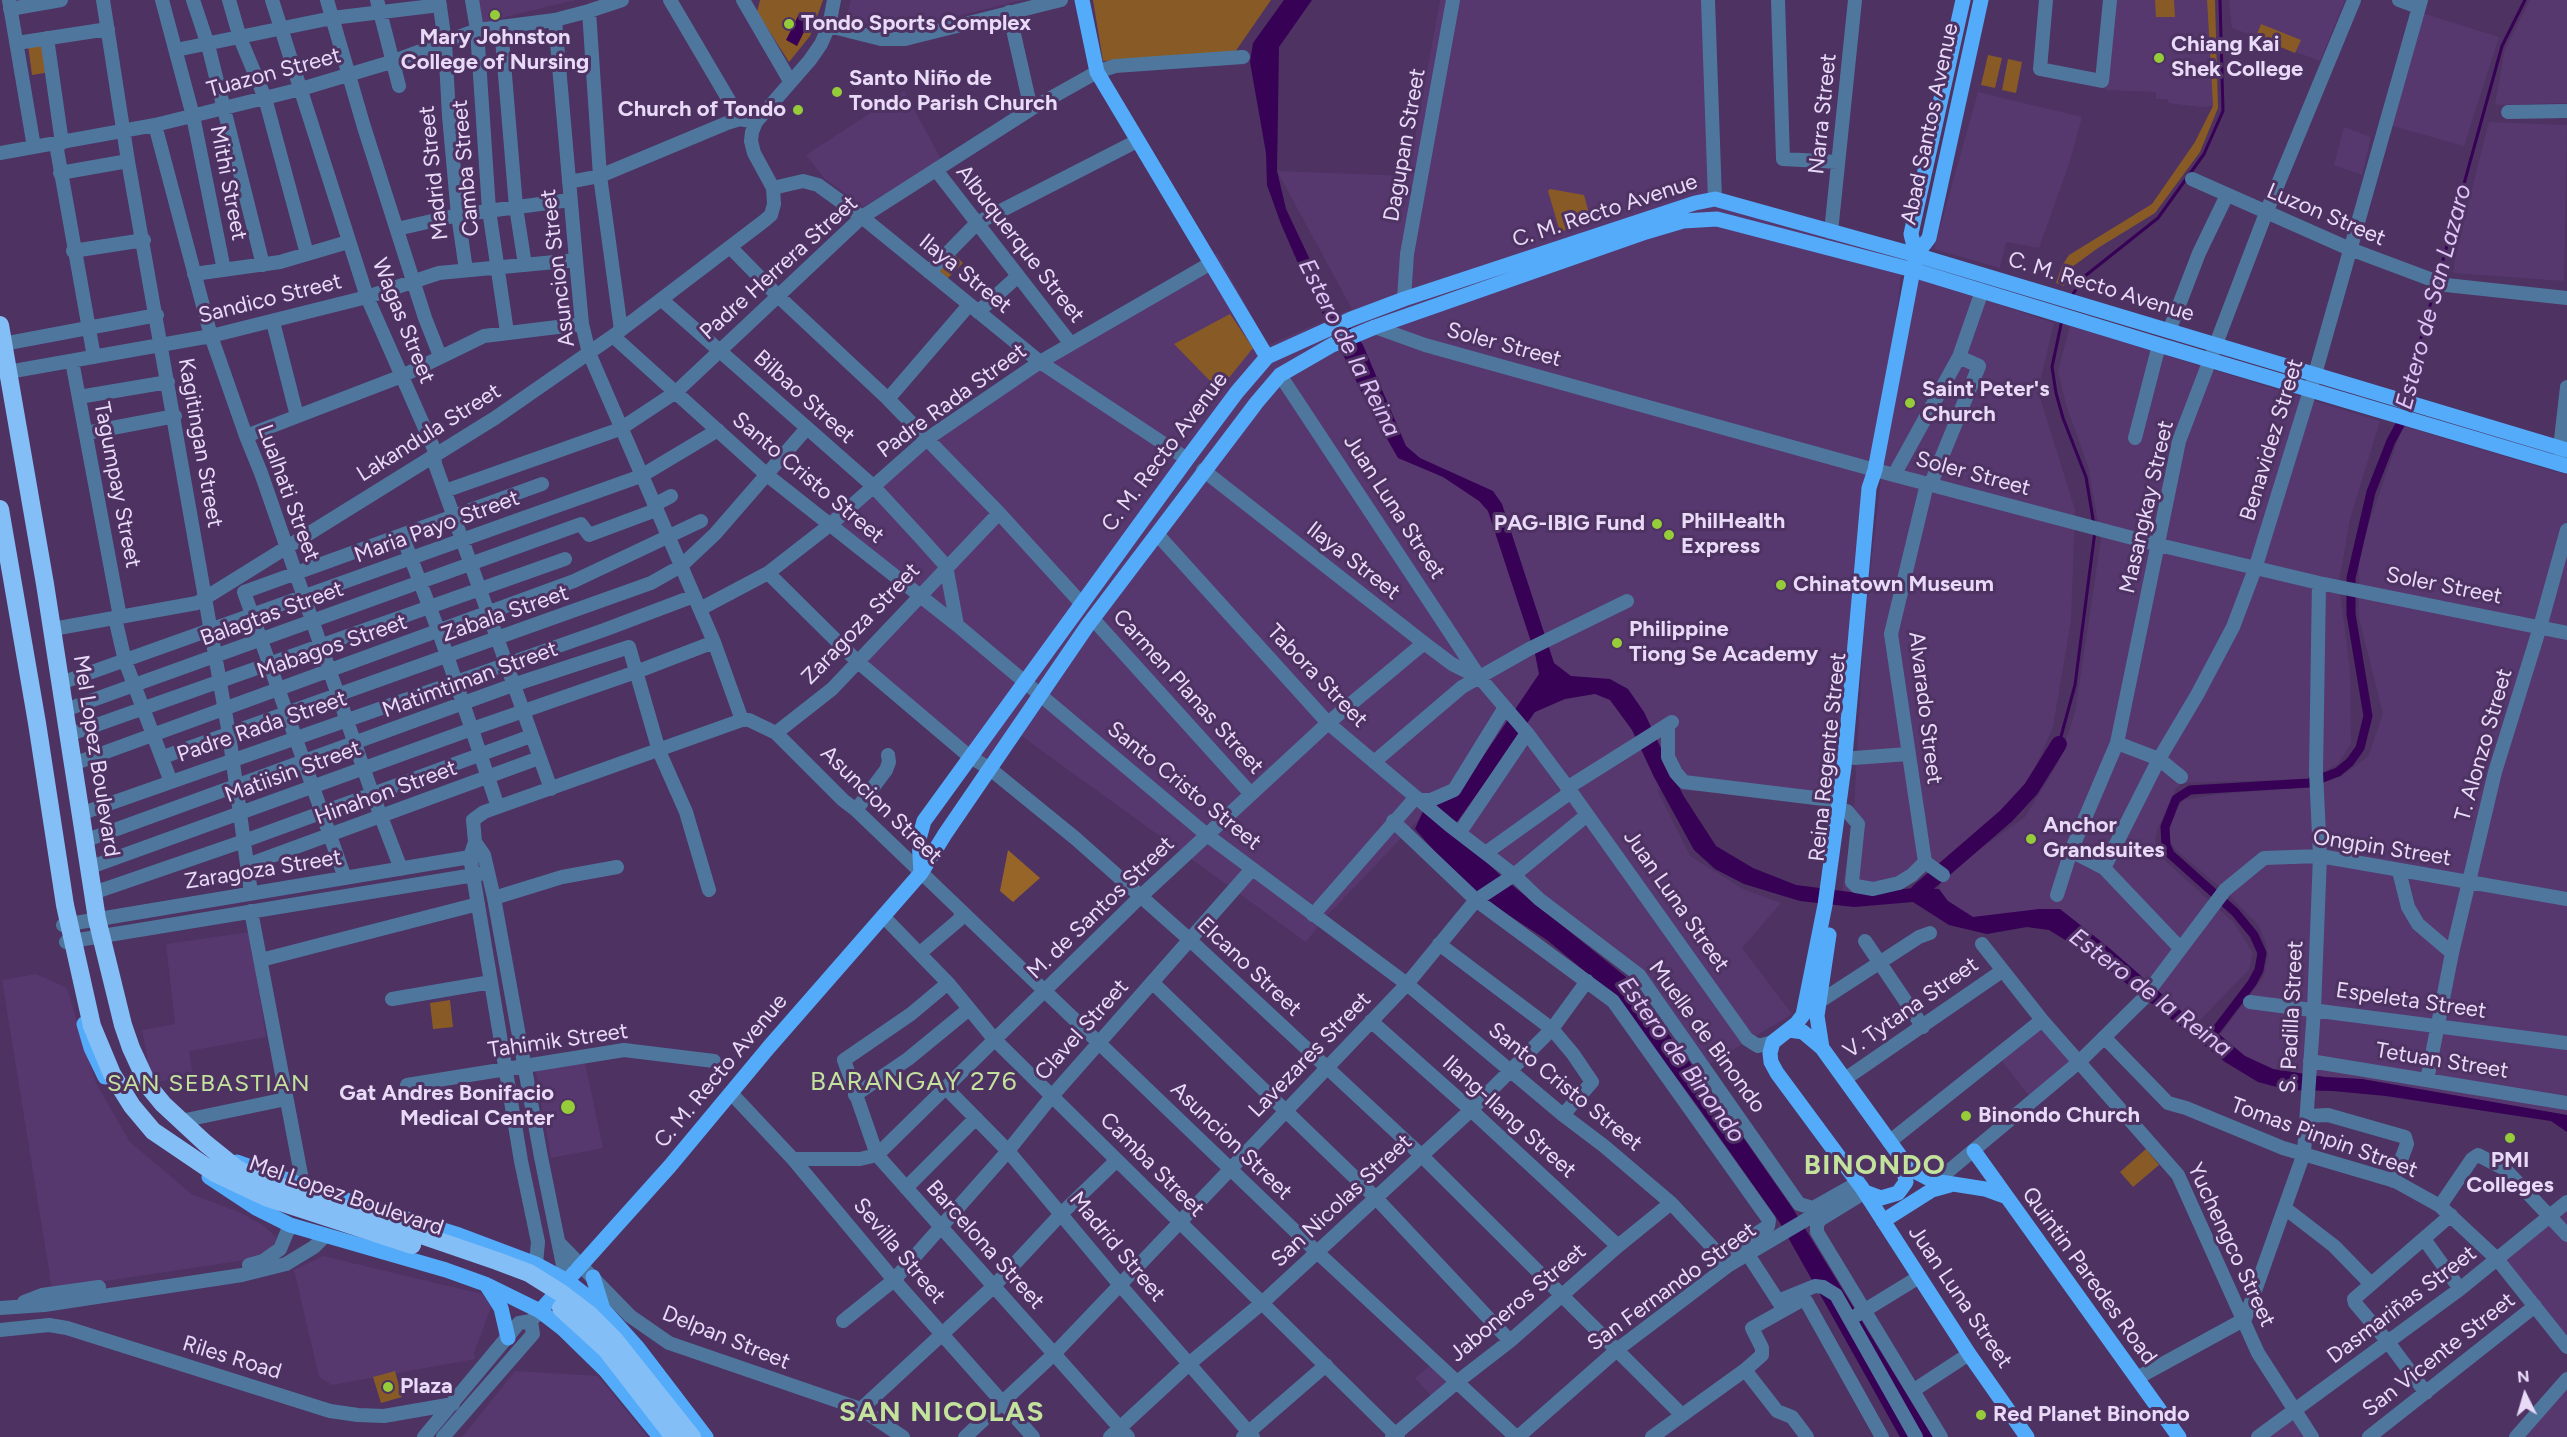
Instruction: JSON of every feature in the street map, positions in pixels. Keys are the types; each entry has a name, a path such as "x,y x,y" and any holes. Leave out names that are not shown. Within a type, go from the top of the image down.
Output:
{"highway":[{"name":"Mel Lopez Boulevard","path":"0,325 53,629 88,868 130,1048 149,1087 162,1104 181,1121 236,1168 270,1192 529,1274 576,1304 614,1339 692,1437"},
{"name":"Mel Lopez Boulevard","path":"0,509 68,928 92,1026 112,1074 132,1106 153,1131 214,1173 492,1271 531,1289 584,1326 606,1349 674,1437"}],"main road":[{"path":"1082,0 1097,72 1267,357"},
{"name":"Abad Santos Avenue","path":"1915,263 1911,234 1963,0"},
{"name":"Abad Santos Avenue","path":"1915,263 1929,238 1981,0"},
{"name":"C. M. Recto Avenue","path":"921,873 919,839 924,821 1187,459 1237,392 1267,357 1351,318 1682,207 1715,199 1831,232 1982,291 2042,310 2311,389 2411,410 2565,457"},
{"name":"C. M. Recto Avenue","path":"535,1316 670,1166 921,873 989,768 1042,696 1093,619 1203,470 1280,375 1332,345 1375,327 1646,232 1683,221 1728,220 2057,298 2315,374 2389,404"},
{"name":"Reina Regente Street","path":"1789,1030 1803,1015 1834,878 1869,488 1875,470 1915,263"},
{"name":"Reina Regente Street","path":"1841,804 1854,758 1876,486 1875,470"},
{"path":"924,821 924,830 928,836 937,838 945,834"},
{"name":"Reina Regente Street","path":"1822,1048 1817,1027 1829,905"},
{"name":"Mel Lopez Boulevard","path":"68,928 75,988 91,1048 102,1072 127,1111 148,1137 256,1208 290,1225 446,1269 483,1283 535,1316 562,1328 606,1371 660,1437"},
{"path":"1773,1042 1789,1030 1803,1032 1822,1048"},
{"name":"Juan Luna Street","path":"1773,1042 1770,1053 1774,1067 1863,1190 1969,1354 2027,1437"},
{"name":"Quintin Paredes Road","path":"1822,1048 1889,1142 1914,1171 1925,1178 1984,1189 2007,1197 2179,1437"},
{"path":"1974,1151 2007,1197"},
{"path":"1863,1190 1885,1197 1894,1196 1902,1190 1906,1182 1906,1174 1900,1156"},
{"name":"Mel Lopez Boulevard","path":"224,1157 493,1247 536,1264 566,1280 603,1310 638,1348 706,1437"},
{"path":"1883,1221 1932,1190 1953,1184"},
{"path":"493,1247 483,1283 501,1308 508,1338"},
{"path":"593,1278 603,1310"}],"street":[{"path":"34,147 10,4 61,0"},
{"name":"Kagitingan Street","path":"104,0 128,161 144,240 229,734 251,893"},
{"name":"Mithi Street","path":"162,0 193,116 225,270"},
{"path":"193,0 208,45 263,265"},
{"path":"229,0 240,38 265,98 307,254"},
{"name":"Wagas Street","path":"272,0 348,242 368,297 434,448 435,464 551,789"},
{"path":"327,0 413,280 440,356"},
{"name":"Camba Street","path":"472,0 477,30 489,210 507,332"},
{"name":"Tuazon Street","path":"0,153 155,126 350,75 477,30 555,20 590,12 622,0"},
{"path":"670,0 740,119"},
{"path":"743,0 790,81"},
{"path":"772,188 754,153 751,141 756,122 821,44 834,0"},
{"path":"828,26 893,40 1060,0"},
{"name":"Dagupan Street","path":"1404,299 1407,254 1452,0"},
{"path":"1708,0 1715,199"},
{"path":"1778,0 1783,159 1838,162"},
{"name":"Narra Street","path":"1831,232 1855,0"},
{"path":"2046,0 2040,69 2102,81 2110,0"},
{"name":"Masangkay Street","path":"2057,895 2071,851 2117,743 2180,441 2266,213 2354,0"},
{"path":"2399,0 2420,4"},
{"path":"176,50 282,30 378,6 440,3"},
{"name":"Madrid Street","path":"440,3 458,215 466,270"},
{"name":"Benavidez Street","path":"2104,868 2159,759 2197,695 2233,627 2255,569 2311,389 2420,4"},
{"path":"378,6 399,86"},
{"path":"590,12 600,176 617,333"},
{"path":"1009,12 1031,110"},
{"name":"Asuncion Street","path":"555,20 582,324 589,353 714,642 742,720 748,720 776,733 843,800 1317,1252 1517,1437"},
{"path":"501,27 516,207 525,265"},
{"path":"17,44 108,29"},
{"path":"47,38 59,143 60,173 94,357"},
{"name":"Padre Herrera Street","path":"445,491 621,429 676,392 862,217 1031,110 1097,72 1115,66 1243,57"},
{"path":"2508,112 2567,111"},
{"path":"569,182 600,176 740,119 756,122"},
{"name":"Lualhati Street","path":"155,126 211,336 363,768 401,869"},
{"path":"929,272 977,223 1137,141"},
{"path":"60,173 128,161"},
{"name":"Albuquerque Street","path":"936,170 1071,344"},
{"name":"Luzon Street","path":"2192,179 2350,249 2444,284 2567,298"},
{"name":"Ilaya Street","path":"772,188 810,182 862,217 1040,362 1187,459"},
{"name":"Lakandula Street","path":"53,629 186,606 206,597 286,548 495,418 662,300 771,215 774,204 772,188"},
{"path":"2169,331 2199,253 2227,195"},
{"path":"397,229 458,215 570,200"},
{"path":"73,251 144,240"},
{"path":"194,274 263,265 348,242"},
{"name":"Carmen Planas Street","path":"731,248 778,296 888,399 999,513 1082,604"},
{"name":"Sandico Street","path":"8,372 211,336 273,322 368,297 439,273 576,260"},
{"name":"Padre Rada Street","path":"80,814 506,663 697,602 768,573 831,524 927,439 1040,362 1211,262"},
{"path":"888,399 974,308 1018,276"},
{"path":"1894,475 1959,357 1982,291"},
{"name":"Bilbao Street","path":"662,300 873,486 946,566"},
{"path":"3,344 157,315"},
{"path":"273,322 297,416"},
{"path":"246,436 402,376 484,336 582,324"},
{"name":"Soler Street","path":"1375,327 1425,345 1613,395 1875,470 2159,545 2319,583 2567,633"},
{"name":"Santo Cristo Street","path":"617,333 676,392 767,475 957,625 1207,835 1407,984 1671,1203 1729,1265"},
{"path":"2135,438 2159,345"},
{"name":"Alvarado Street","path":"1925,862 1890,634 1926,488 1979,366 1959,357"},
{"name":"Tagumpay Street","path":"72,361 125,661 171,782"},
{"name":"Juan Luna Street","path":"1280,375 1480,678 1526,732 1569,790 1747,1039 1758,1046 1773,1042"},
{"path":"79,397 168,382"},
{"path":"2565,457 2567,387"},
{"path":"86,433 174,416"},
{"name":"Zabala Street","path":"162,758 651,583 681,566 716,534 807,428"},
{"name":"Maria Payo Street","path":"61,684 641,476 718,430"},
{"name":"Ilaya Street","path":"1203,470 1424,643 1452,664 1480,678"},
{"path":"345,878 243,592 542,484"},
{"name":"Balagtas Street","path":"65,710 582,524 589,535 655,507 671,496"},
{"name":"Zaragoza Street","path":"776,733 832,689 920,597 946,566 999,513"},
{"name":"Mabagos Street","path":"73,764 574,581 701,521"},
{"name":"T. Alonzo Street","path":"2427,1080 2452,953 2495,772 2567,530"},
{"name":"Tabora Street","path":"1157,534 1328,723 1455,828"},
{"path":"402,535 439,632 498,807"},
{"path":"69,735 565,559"},
{"path":"946,566 957,625"},
{"name":"Elcano Street","path":"768,573 858,662 970,757 989,768 1076,838 1190,940 1422,1156 1681,1414"},
{"name":"S. Padilla Street","path":"2245,1319 2304,1153 2314,1009 2320,856 2316,772 2319,583"},
{"path":"1374,762 1462,687 1529,650 1627,601"},
{"name":"Carmen Planas Street","path":"1093,619 1251,794"},
{"name":"Matiisin Street","path":"88,868 714,642"},
{"name":"M. de Santos Street","path":"877,1155 1140,897 1328,723 1424,643"},
{"name":"Matimtiman Street","path":"84,841 513,685 629,647 659,751 686,812 709,890"},
{"path":"1313,915 1393,821 1418,799 1431,800 1454,790 1505,710"},
{"path":"536,1264 538,1242 521,1161 470,857 475,842 473,820 478,815 498,807 742,720"},
{"path":"1487,852 1569,790 1667,725 1669,759 1684,782 1841,804 1858,824 1852,882 1856,886 1873,889 1899,883 1912,876 1925,862 1943,875"},
{"path":"1455,828 1526,732"},
{"path":"93,893 244,841 531,736"},
{"path":"2117,743 2159,759 2181,777"},
{"path":"1854,758 1908,754"},
{"path":"856,810 886,770 889,762 888,755"},
{"name":"Hinahon Street","path":"247,865 539,758"},
{"name":"Lavezares Street","path":"965,1437 1054,1354 1326,1066 1371,1022 1407,984 1478,899 1511,877 1587,815"},
{"path":"1393,821 1478,899 1613,1001 1769,1220 1768,1227 1728,1252 1717,1252"},
{"name":"Muelle de Binondo","path":"1455,828 1487,852 1511,877 1640,975 1799,1204 1813,1208 1852,1186 1863,1190"},
{"path":"475,842 484,855 494,898 566,1280"},
{"path":"2071,851 2104,868 2180,948"},
{"name":"Zaragoza Street","path":"100,927 251,893 484,855"},
{"name":"Ongpin Street","path":"1925,1178 1946,1173 2079,1062 2142,1000 2212,904 2225,890 2264,858 2320,856 2567,899"},
{"path":"494,898 562,877 617,867"},
{"name":"Clavel Street","path":"843,1322 894,1280 1252,869"},
{"path":"2399,871 2408,907 2418,924 2452,953"},
{"name":"Zaragoza Street","path":"68,928 100,927 251,911 488,873"},
{"path":"261,960 478,904"},
{"path":"251,911 303,1185"},
{"path":"920,953 960,919 961,912"},
{"name":"Camba Street","path":"883,916 948,983 994,1039 1326,1365 1395,1436"},
{"path":"1819,1002 1919,937 1930,933"},
{"path":"1865,941 1923,1026"},
{"path":"1439,944 1552,1029 1592,1082 1563,1114"},
{"name":"Yuchengco Street","path":"1982,944 2042,1020 2178,1175 2245,1319 2258,1353 2312,1437"},
{"name":"V. Tytana Street","path":"1845,1079 2002,971"},
{"name":"San Nicolas Street","path":"1120,1434 1190,1363 1262,1303 1471,1110 1552,1029 1587,981"},
{"path":"392,999 491,982"},
{"path":"1152,982 1376,1198 1510,1341"},
{"name":"Barcelona Street","path":"948,983 911,1014 844,1060 877,1155 1054,1354 1120,1434"},
{"name":"Espeleta Street","path":"2250,1002 2567,1043"},
{"path":"855,1095 908,1059 969,1009"},
{"path":"1889,1142 2042,1020"},
{"name":"Ilang-Ilang Street","path":"1371,1022 1471,1110 1618,1246"},
{"name":"Tomas Pinpin Street","path":"2104,1037 2168,1103 2186,1108 2283,1148 2393,1181 2445,1210 2497,1259 2567,1347"},
{"name":"Tahimik Street","path":"407,1085 624,1050 714,1061"},
{"name":"Tetuan Street","path":"2310,1067 2427,1080 2567,1103"},
{"name":"Madrid Street","path":"946,1088 1008,1151 1120,1285 1190,1363 1248,1435"},
{"name":"Sevilla Street","path":"731,1093 793,1159 894,1280 1033,1437"},
{"path":"181,1121 286,1099"},
{"path":"2307,1116 2328,1115 2405,1137 2407,1144 2393,1181"},
{"path":"906,1188 976,1118"},
{"path":"793,1159 860,1159 877,1155"},
{"path":"2426,1393 2355,1303 2356,1295 2424,1239 2445,1210 2472,1159 2478,1155 2505,1168 2567,1235"},
{"path":"521,1161 541,1157"},
{"path":"861,1409 993,1287 1061,1214 1118,1160"},
{"path":"1863,1190 1821,1219 1816,1228 1916,1437"},
{"name":"San Fernando Street","path":"1517,1437 1618,1349 1729,1265 1845,1197 1863,1190"},
{"name":"Dasmariñas Street","path":"2258,1437 2460,1289 2550,1219 2567,1202"},
{"name":"Jaboneros Street","path":"1395,1436 1671,1203"},
{"path":"2286,1209 2334,1246 2371,1284"},
{"path":"17,1305 42,1295 234,1268 262,1261 280,1250 290,1225"},
{"path":"0,1308 17,1305 44,1305 242,1275 286,1264 314,1247 324,1236"},
{"path":"2424,1239 2460,1289"},
{"name":"Delpan Street","path":"558,1242 630,1316 669,1343 861,1409 903,1437"},
{"path":"1753,1249 1781,1305"},
{"path":"1859,1314 1919,1277"},
{"path":"1652,1437 1745,1370 1763,1352 1752,1329 1781,1305 1802,1291 1815,1286 1831,1291 1859,1314 1914,1390 1941,1437"},
{"path":"1781,1305 1806,1301 1882,1437"},
{"name":"San Vicente Street","path":"2369,1437 2535,1306"},
{"path":"424,1437 519,1323 535,1316 533,1334 443,1437"},
{"path":"2137,1378 2245,1319"},
{"name":"Riles Road","path":"0,1330 49,1325 67,1328 319,1407 349,1414 384,1416 453,1404"},
{"path":"1914,1390 1969,1354"},
{"path":"1248,1435 1326,1365"},
{"path":"1745,1370 1777,1411 1792,1417 1807,1437"},
{"path":"2516,1437 2567,1379"}],"shaded area":[{"name":"Mary Johnston College of Nursing","path":"473,0 576,0 476,24"},
{"name":"Tondo Sports Complex","path":"760,0 823,0 810,36 789,62 757,12"},
{"path":"851,0 1023,0 896,31 846,18"},
{"path":"1093,0 1271,0 1235,52 1103,61"},
{"path":"1440,0 1706,0 1714,200 1904,247 1855,683 1848,798 1657,789 1690,856 1743,889 1781,903 1742,948 1792,1014 1701,1069 1633,972 1427,811 1323,920 1306,942 1016,732 984,776 862,662 923,593 816,523 1047,352 1217,253 1268,345 1352,309 1277,171 1408,176"},
{"name":"Chiang Kai Shek College","path":"2113,0 2207,0 2213,106 2200,107 2168,103 2168,99 2156,99 2156,92 2105,90"},
{"path":"2155,0 2174,0 2175,17 2156,17"},
{"path":"2207,0 2215,0 2218,108 2200,152 2155,213 2072,267 2064,286 2056,283 2069,255 2152,204 2195,142 2213,106"},
{"path":"2229,0 2345,0 2320,61 2232,28"},
{"path":"2530,0 2567,0 2567,103 2495,105 2505,49"},
{"path":"2422,13 2499,37 2464,146 2389,125"},
{"path":"2261,24 2301,40 2295,53 2256,37"},
{"path":"47,42 51,72 32,75 28,45"},
{"path":"1988,55 2002,58 1995,88 1981,85"},
{"path":"2008,59 2022,62 2016,93 2002,90"},
{"path":"904,91 941,159 863,207 824,178 806,155"},
{"path":"1978,92 2082,117 2070,161 2039,248 2006,242 2000,268 1934,249"},
{"path":"2489,122 2567,125 2564,281 2453,273 2457,248"},
{"path":"2344,127 2371,137 2362,175 2334,165"},
{"path":"1550,189 1584,195 1591,221 1560,232 1548,191"},
{"path":"953,253 963,263 946,280 936,269"},
{"path":"1916,277 2054,323 2038,391 2075,510 2071,620 2053,727 2027,786 1981,829 1927,873 1890,891 1858,893 1842,891 1854,810 1864,626 1883,461"},
{"path":"1230,314 1253,348 1219,390 1174,344"},
{"path":"2070,326 2380,421 2350,519 2339,582 2350,672 2351,744 2338,764 2310,779 2182,783 2176,789 2157,830 2155,842 2161,857 2234,923 2253,953 2249,970 2196,1024 2108,947 2060,909 1973,917 1947,901 1939,889 1942,876 2025,817 2058,763 2075,713 2101,539 2088,466 2066,405 2058,371"},
{"path":"2403,426 2567,475 2567,1115 2362,1079 2325,1077 2274,1069 2244,1056 2220,1035 2264,976 2268,955 2265,940 2258,925 2228,894 2177,851 2168,839 2171,821 2177,807 2184,800 2218,794 2311,787 2341,776 2368,757 2383,714 2359,618 2359,551"},
{"path":"1008,850 1040,878 1013,902 1000,891"},
{"path":"250,932 266,1037 189,1051 193,1076 152,1083 142,1030 175,1024 166,944"},
{"path":"36,974 67,988 96,1083 130,1142 193,1195 237,1211 263,1225 276,1237 272,1250 252,1259 52,1289 2,980"},
{"path":"450,1000 453,1027 433,1029 430,1003"},
{"path":"2042,1026 2073,1061 2029,1096 2001,1060"},
{"name":"Gat Andres Bonifacio Medical Center","path":"584,1058 603,1148 551,1158 535,1067"},
{"path":"2146,1149 2159,1165 2133,1187 2120,1172"},
{"path":"2567,1202 2567,1347 2497,1259"},
{"path":"323,1256 482,1294 491,1307 474,1353 475,1359 332,1385 319,1377 294,1270"},
{"path":"1433,1363 1452,1382 1433,1398 1415,1378"},
{"name":"Plaza","path":"395,1371 402,1397 381,1403 373,1377"},
{"path":"515,1371 598,1376 648,1437 462,1437"},
{"path":"2567,1379 2567,1437 2516,1437"},
{"path":"2294,1411 2312,1437 2258,1437"}],"water":[{"path":"1284,0 1312,0 1279,47 1277,171 1286,209 1312,264 1336,308 1363,345 1406,446 1420,458 1493,491 1502,504 1554,663 1571,676 1610,679 1628,689 1644,712 1683,795 1716,846 1753,868 1796,885 1858,893 1915,888 1939,889 1948,901 1973,917 2039,909 2060,909 2108,947 2196,1024 2220,1035 2245,1056 2273,1069 2325,1077 2362,1079 2567,1115 2567,1132 2551,1121 2386,1096 2288,1090 2258,1082 2225,1062 2093,957 2049,930 2027,927 1987,934 1949,925 1913,902 1854,907 1800,901 1744,884 1715,869 1694,850 1654,777 1632,730 1610,700 1595,694 1565,699 1535,712 1452,829 1503,878 1626,977 1708,1087 1793,1209 1933,1437 1900,1437 1780,1223 1696,1104 1616,997 1547,940 1467,888 1415,829 1424,809 1457,795 1539,674 1535,654 1488,511 1479,501 1443,477 1398,458 1371,411 1301,270 1281,224 1267,185 1266,153 1250,62 1253,43"},
{"path":"799,14 810,20 797,46 786,40"}],"waterway":[{"path":"2071,297 2085,276 2158,218 2204,154 2223,111 2220,0"},
{"name":"Estero de San Lazaro","path":"2438,278 2502,46 2525,0"},
{"name":"Estero de San Lazaro","path":"2410,397 2416,356 2436,284"},
{"path":"2062,320 2052,367 2056,393 2063,418 2086,477 2094,525"},
{"name":"Estero de San Lazaro","path":"2210,1038 2252,983 2259,970 2262,953 2254,935 2235,912 2170,854 2166,845 2165,827 2176,799 2190,790 2309,783 2338,772 2350,762 2360,748 2368,716 2351,614 2351,578 2371,492 2391,441 2408,410"},
{"path":"2059,744 2075,685 2095,531"},
{"path":"1918,892 2006,816 2031,789 2059,744"}],"place":[{"name":"Mary Johnston College of Nursing","path":"495,15"},
{"name":"Tondo Sports Complex","path":"789,24"},
{"name":"Chiang Kai Shek College","path":"2159,58"},
{"name":"Santo Niño de Tondo Parish Church","path":"837,92"},
{"name":"Church of Tondo","path":"798,110"},
{"name":"Saint Peter's Church","path":"1910,403"},
{"name":"PAG-IBIG Fund","path":"1657,524"},
{"name":"PhilHealth Express","path":"1669,535"},
{"name":"Chinatown Museum","path":"1781,585"},
{"name":"Philippine Tiong Se Academy","path":"1617,643"},
{"name":"Anchor Grandsuites","path":"2031,839"},
{"name":"Gat Andres Bonifacio Medical Center","path":"568,1107"},
{"name":"Binondo Church","path":"1966,1116"},
{"name":"PMI Colleges","path":"2510,1138"},
{"name":"Plaza","path":"388,1387"},
{"name":"Red Planet Binondo","path":"1981,1415"}],"district":[{"name":"BARANGAY 276","path":"914,1082"},
{"name":"SAN SEBASTIAN","path":"209,1084"},
{"name":"BINONDO","path":"1875,1166"},
{"name":"SAN NICOLAS","path":"942,1413"}],"water label":[{"name":"Estero de la Reina","path":"1349,348"},
{"name":"Estero de la Reina","path":"2150,993"},
{"name":"Estero de Binondo","path":"1681,1060"}]}
